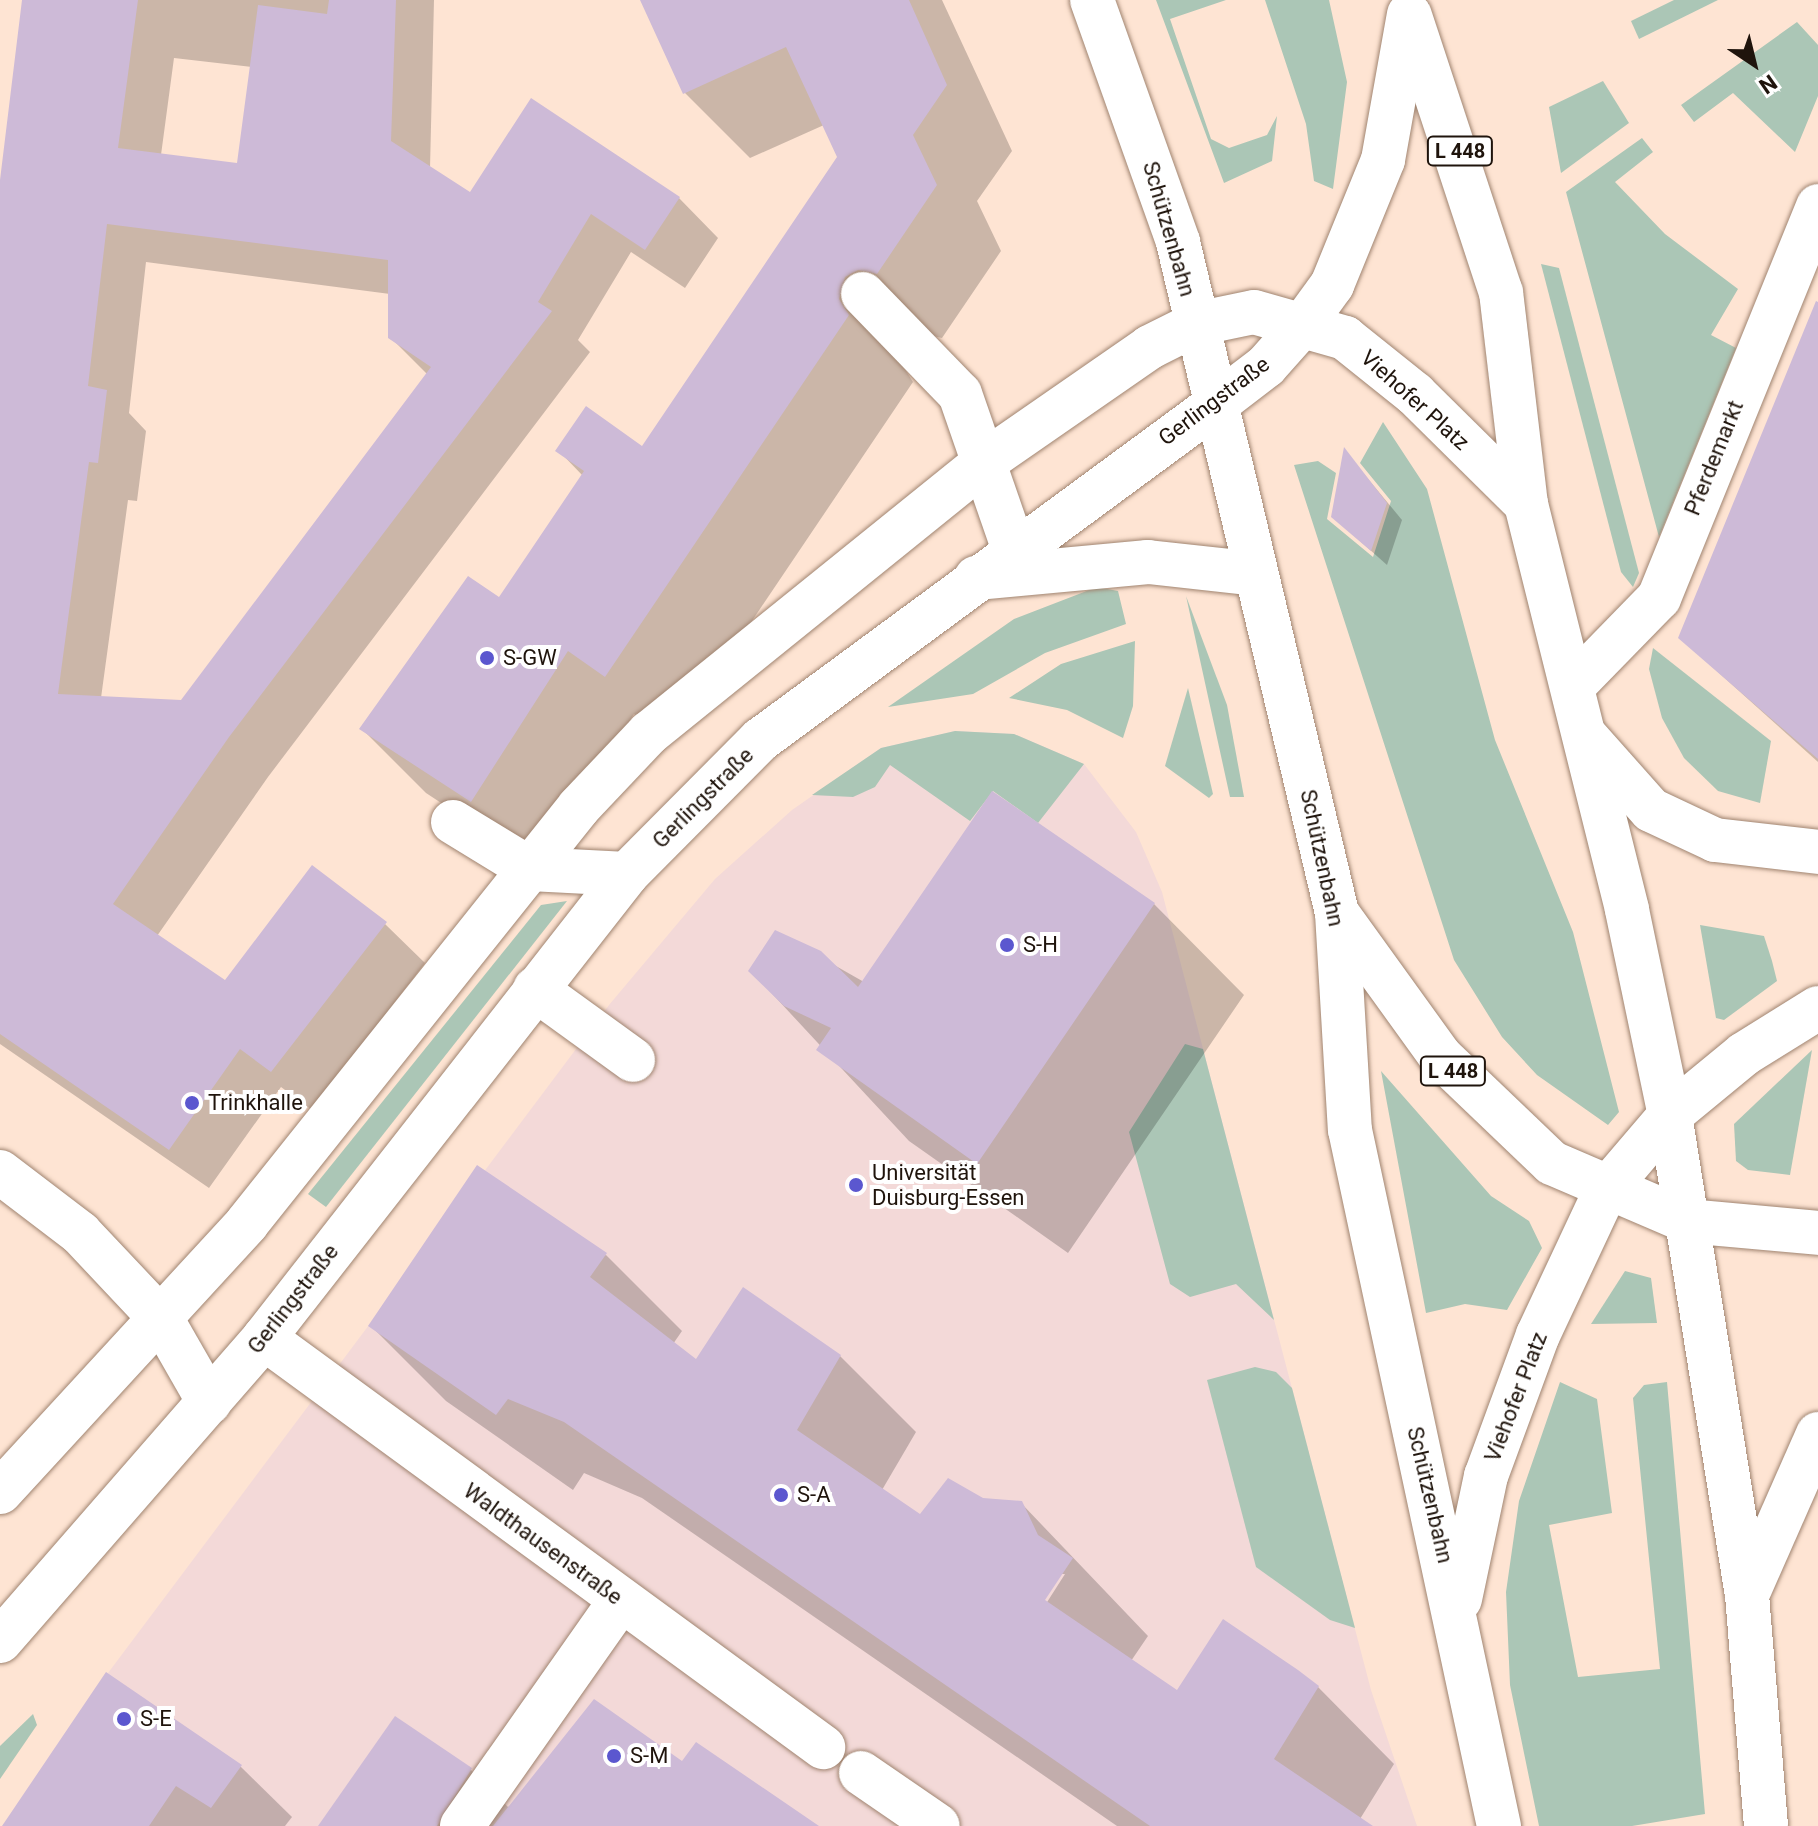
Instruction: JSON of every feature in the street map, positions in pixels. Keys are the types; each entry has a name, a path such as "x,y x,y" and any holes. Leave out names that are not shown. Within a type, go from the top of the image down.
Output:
{"main road":[{"name":"Schützenbahn","path":"1092,0 1178,242 1337,913 1350,1130 1457,1613 1499,1826"},
{"name":"Gerlingstraße","path":"0,1641 264,1338 627,874 760,740 973,578 1266,366 1305,322 1332,285 1383,160 1410,5"},
{"name":"L 448","path":"1410,5 1501,292 1526,504 1573,686 1670,1115 1747,1595 1766,1826"},
{"name":"Pferdemarkt","path":"1573,686 1659,598 1810,223"},
{"path":"863,294 960,394 987,460 1014,550"},
{"name":"Viehofer Platz","path":"1196,324 1254,312 1305,322 1345,338 1415,394 1526,504"},
{"path":"0,1492 162,1320 530,869 649,733 987,460 1150,347 1196,324"},
{"path":"973,578 1148,562 1256,574"},
{"path":"1584,734 1651,810 1715,840 1818,852"},
{"path":"453,822 530,869 627,874"},
{"name":"L 448","path":"1337,913 1440,1056 1508,1129 1552,1163 1606,1190 1687,1221"},
{"path":"535,989 633,1060"},
{"name":"Viehofer Platz","path":"1457,1613 1486,1476 1538,1335 1606,1190 1670,1115 1744,1054 1818,1008"},
{"path":"0,1172 80,1233 162,1320 209,1402"},
{"path":"1687,1221 1814,1236"},
{"name":"Waldthausenstraße","path":"264,1338 823,1747"},
{"name":"L 448","path":"1747,1595 1818,1434"},
{"path":"462,1826 621,1600"},
{"path":"861,1773 938,1826"}],"shaded area":[{"name":"Universität Duisburg-Essen","path":"955,731 1014,734 1084,764 1136,832 1162,892 1371,1690 1417,1826 3,1826 108,1673 609,1005 715,879 792,810 881,748"}],"green space":[{"path":"1156,0 1226,0 1170,19 1211,139 1229,148 1267,135 1277,116 1272,161 1224,183"},
{"path":"1265,0 1329,0 1347,82 1333,189 1314,181 1306,124"},
{"path":"1674,0 1718,0 1639,39 1631,21"},
{"path":"1797,22 1818,45 1818,96 1795,152 1733,93 1694,122 1681,105"},
{"path":"1603,81 1629,123 1561,173 1549,107"},
{"path":"1642,138 1653,152 1615,182 1665,234 1738,289 1711,335 1736,348 1659,537 1566,192"},
{"path":"1541,264 1559,268 1639,573 1633,587 1621,572"},
{"path":"1383,422 1427,489 1495,740 1573,932 1619,1112 1608,1125 1537,1075 1502,1037 1454,960 1294,465 1318,461 1336,473 1327,519 1373,557 1391,501 1360,463"},
{"path":"1097,587 1118,591 1126,624 1045,653 973,694 888,707 1014,619"},
{"path":"1186,596 1227,705 1244,797 1230,797"},
{"path":"1135,641 1133,706 1123,738 1067,710 1009,698 1061,664"},
{"path":"1653,648 1771,741 1760,803 1718,791 1684,758 1662,718 1649,669"},
{"path":"1188,688 1213,794 1209,798 1165,766"},
{"path":"955,731 1014,734 1084,764 1038,823 993,791 970,821 890,765 875,787 853,797 812,795 881,748"},
{"path":"567,901 326,1207 308,1194 541,905"},
{"path":"1700,925 1764,936 1772,961 1777,981 1724,1020 1716,1018"},
{"path":"1185,1044 1203,1049 1274,1320 1236,1284 1190,1297 1170,1284 1129,1132"},
{"path":"1812,1050 1790,1175 1748,1170 1736,1161 1734,1124"},
{"path":"1381,1071 1491,1196 1529,1221 1542,1248 1507,1310 1465,1304 1426,1313"},
{"path":"1625,1271 1651,1278 1657,1323 1591,1324"},
{"path":"1255,1367 1276,1372 1292,1388 1355,1628 1330,1620 1256,1567 1207,1380"},
{"path":"1560,1382 1597,1399 1612,1513 1549,1525 1578,1677 1660,1669 1633,1398 1644,1385 1667,1382 1705,1814 1632,1826 1539,1826 1510,1685 1506,1592 1519,1501"},
{"path":"33,1714 37,1725 0,1779 0,1746"}],"building":[{"path":"22,0 138,0 118,148 237,163 258,5 327,14 329,0 396,0 391,141 470,192 531,98 680,197 645,250 591,214 538,302 552,311 229,737 113,904 225,980 312,865 387,922 271,1072 240,1049 169,1150 0,1034 0,180","holes":["107,224 388,260 388,338 431,367 181,700 58,694 89,462 98,463 107,390 88,386"]},
{"path":"640,0 909,0 947,85 913,135 937,185 877,274 858,270 845,277 839,299 849,315 605,677 568,651 471,802 359,729 468,576 499,597 584,471 555,451 586,406 642,446 837,157 786,47 683,94"},
{"path":"1818,302 1818,759 1678,638"},
{"path":"1344,447 1387,503 1371,551 1331,517"},
{"name":"S-H","path":"992,791 1155,903 977,1164 816,1050 831,1028 784,1006 748,971 775,930 821,951 858,987"},
{"name":"S-A","path":"477,1165 607,1253 590,1277 696,1359 743,1287 841,1355 797,1430 920,1514 948,1478 983,1498 1022,1501 1038,1535 1073,1558 1045,1600 1177,1690 1223,1619 1298,1670 1319,1686 1274,1759 1373,1826 1150,1826 564,1422 508,1399 496,1415 368,1326"},
{"name":"S-E","path":"106,1672 242,1765 211,1808 176,1786 149,1826 2,1826"},
{"name":"S-M","path":"594,1699 682,1761 696,1742 819,1826 493,1826"},
{"path":"395,1716 472,1768 437,1826 318,1826"}],"place":[{"name":"S-GW","path":"487,658"},
{"name":"S-H","path":"1007,945"},
{"name":"Trinkhalle","path":"192,1103"},
{"name":"Universität Duisburg-Essen","path":"856,1185"},
{"name":"S-A","path":"781,1495"},
{"name":"S-E","path":"124,1719"},
{"name":"S-M","path":"614,1756"}]}
